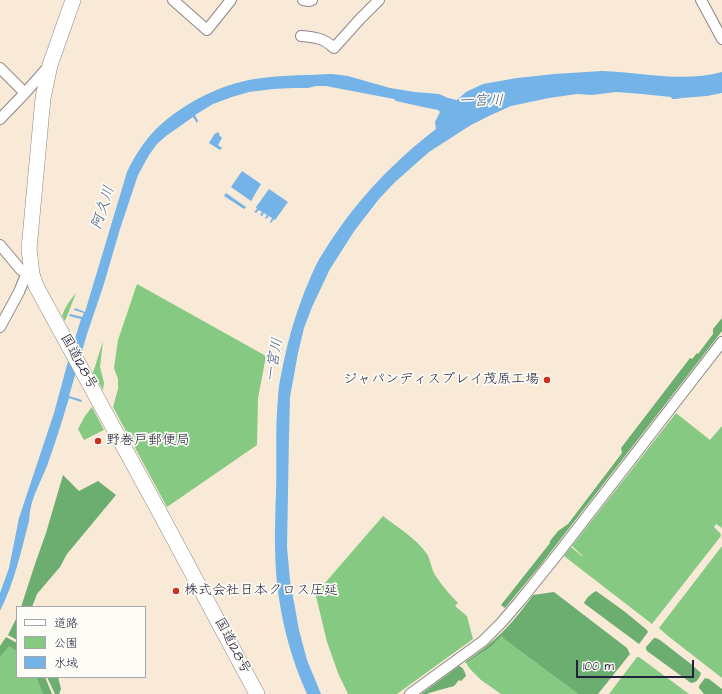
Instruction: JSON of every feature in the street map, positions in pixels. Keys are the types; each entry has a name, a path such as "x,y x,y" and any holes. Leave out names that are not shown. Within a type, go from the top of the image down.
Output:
{"highway":[{"name":"国道128号","path":"72,0 50,65 43,98 29,249 30,273 258,694"}],"street":[{"path":"173,0 207,30 231,0"},
{"path":"303,0 312,0"},
{"path":"301,36 319,38 326,42 336,53 360,19 379,0"},
{"path":"701,0 722,40"},
{"path":"0,118 50,65"},
{"path":"0,68 25,93"},
{"path":"0,245 21,270 30,273 0,327"},
{"path":"410,694 483,641 501,623 557,555 722,342"}],"green space":[{"path":"137,284 266,356 258,398 257,445 167,507 113,407 118,389 118,379 114,368 118,340"},
{"path":"76,293 65,321 62,316 63,313"},
{"path":"722,318 722,331 539,567 505,608 501,605 558,531 568,524 622,453 621,448 690,358 692,359 697,353 698,354 713,334 713,329"},
{"path":"103,341 100,367 104,383 103,390 93,373"},
{"path":"92,407 104,430 84,440 78,429"},
{"path":"676,413 710,440 722,426 722,528 716,524 714,527 721,536 652,624 564,556 571,547 583,556 572,546"},
{"path":"63,475 79,491 98,481 116,495 67,554 60,567 37,594 32,606 21,606 46,533"},
{"path":"383,516 413,538 427,554 435,575 444,588 458,603 455,606 467,616 473,639 397,694 348,694 338,673 327,642 316,596 318,591"},
{"path":"722,546 722,678 659,628"},
{"path":"596,591 647,630 648,632 639,644 584,603 589,596"},
{"path":"554,592 627,648 630,654 598,694 578,694 502,636 491,647 466,663 465,662 501,634 533,595"},
{"path":"16,619 16,639 8,635"},
{"path":"502,636 578,694 501,694 481,680 466,663 491,647"},
{"path":"6,637 16,642 16,650 9,646 0,657 0,646"},
{"path":"654,638 660,640 701,673 698,680 691,683 647,651 646,647"},
{"path":"9,645 16,650 16,678 36,678 43,694 0,694 0,657"},
{"path":"637,657 639,657 689,694 609,694"},
{"path":"459,666 463,669 466,676 461,681 459,680 454,686 427,694 421,694"},
{"path":"36,678 45,678 52,694 43,694"},
{"path":"47,678 58,678 61,689 59,694 55,694"},
{"path":"705,678 709,679 722,689 722,694 704,694 699,686"}],"water":[{"name":"一宮川","path":"602,71 677,77 692,77 722,72 722,93 676,99 672,99 671,97 616,92 592,95 577,94 511,106 471,125 429,152 394,183 379,199 355,230 330,269 312,307 304,328 290,397 287,547 290,580 299,630 307,660 321,694 307,694 301,681 288,640 281,611 277,583 275,538 277,421 278,390 283,365 289,337 304,293 315,267 330,241 372,187 418,143 436,129 435,122 440,112 438,110 396,101 394,99 326,86 273,89 249,92 213,104 195,115 198,121 197,123 193,117 157,144 138,175 87,334 69,396 82,400 81,402 69,398 50,458 33,499 17,567 0,611 0,593 9,568 19,518 54,413 81,319 69,316 70,314 82,317 84,313 74,310 75,308 85,312 127,172 140,149 156,129 191,102 205,95 233,84 262,78 332,74 348,76 390,88 439,94 457,100 466,92 483,84 517,78"},
{"path":"217,132 222,138 218,145 222,148 220,150 209,143"},
{"path":"242,171 261,184 251,201 231,187"},
{"path":"269,189 288,202 275,220 274,219 271,223 272,218 269,216 266,219 265,218 267,215 264,213 262,216 260,215 262,212 259,210 256,213 254,212"},
{"path":"226,193 246,207 244,209 224,196"}],"place":[{"name":"ジャパンディスプレイ茂原工場","path":"547,380"},
{"name":"野巻戸郵便局","path":"98,441"},
{"name":"株式会社日本クロス圧延","path":"176,591"}],"water label":[{"name":"阿久川","path":"104,208"}]}
